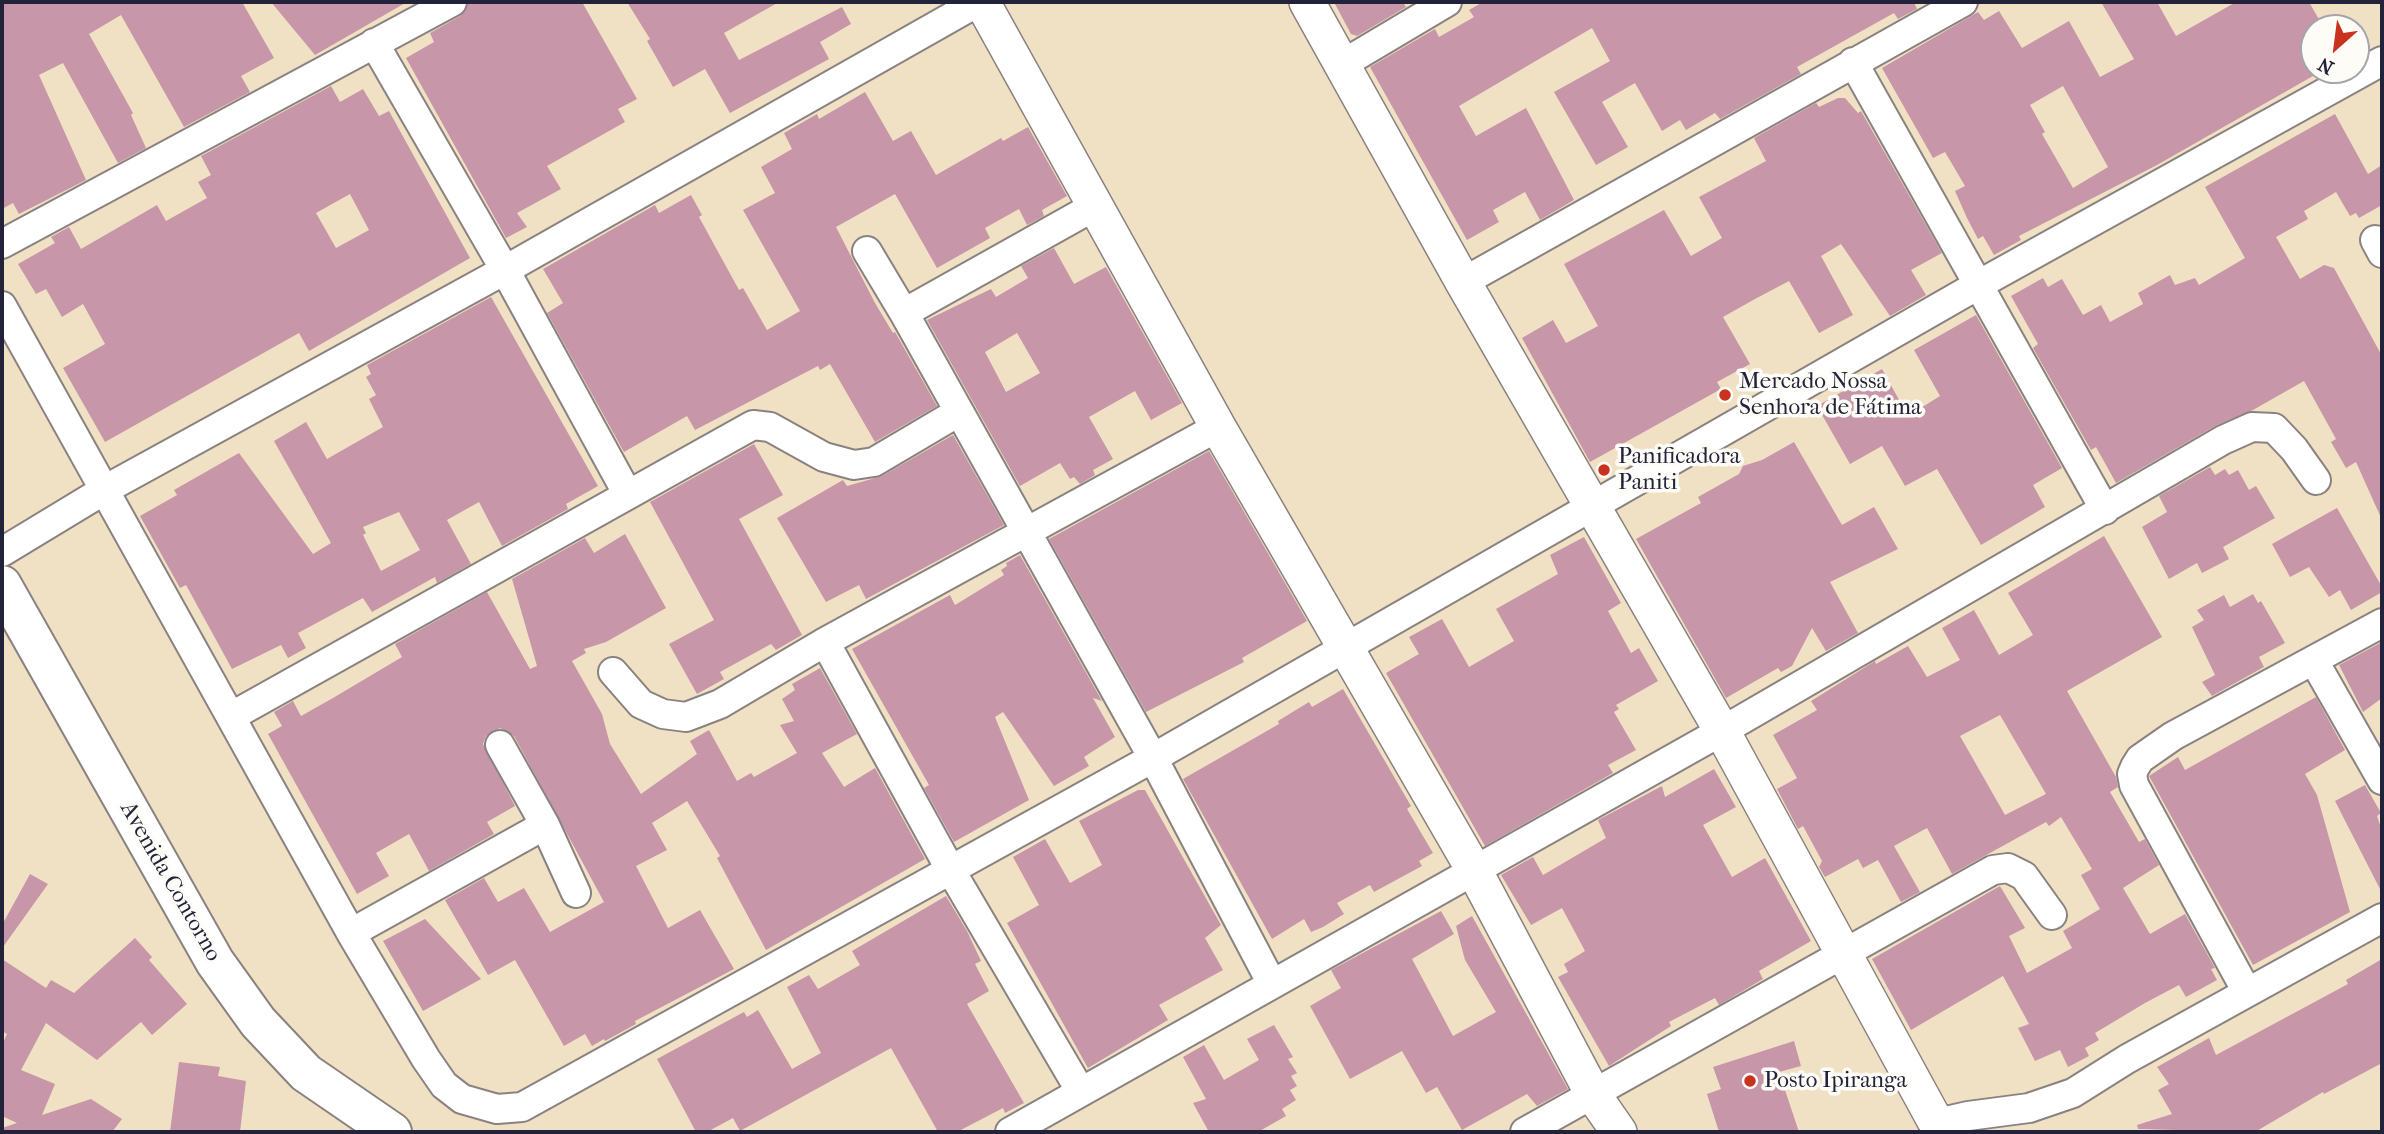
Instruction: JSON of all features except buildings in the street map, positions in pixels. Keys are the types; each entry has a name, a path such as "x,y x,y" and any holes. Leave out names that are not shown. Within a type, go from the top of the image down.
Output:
{"main road":[{"name":"Avenida Contorno","path":"2,585 215,962 258,1023 306,1073 393,1132"}],"street":[{"path":"2,244 452,2"},
{"path":"2,552 106,489 505,270 980,2 1218,427 1474,870 1594,1096 1619,1132"},
{"path":"1307,2 1463,282 1721,731 1937,1126 2054,1101 2382,918"},
{"path":"1341,65 1447,2"},
{"path":"1463,282 1963,2"},
{"path":"374,43 505,270 626,493"},
{"path":"2,306 351,933 444,1085 462,1099 479,1106 497,1109 522,1107 1153,758 1979,285 2382,61"},
{"path":"1853,62 2105,510"},
{"path":"904,313 1095,206"},
{"path":"867,251 1153,758 1272,984"},
{"path":"232,716 626,493 753,425 770,427 824,457 853,465 874,462 957,413"},
{"path":"613,672 640,704 663,713 686,717 720,704 825,642 1218,427"},
{"path":"1010,1132 1721,731 2252,427 2274,428 2294,449 2316,480"},
{"path":"2247,992 2145,807 2132,774 2140,759 2173,736 2382,623"},
{"path":"825,642 950,869 1081,1092"},
{"path":"2314,661 2382,780"},
{"path":"499,745 545,825 576,893"},
{"path":"351,933 545,825"},
{"path":"1525,1132 1594,1096 1993,870 2008,868 2024,876 2052,915"}],"place":[{"name":"Mercado Nossa Senhora de Fátima","path":"1725,395"},
{"name":"Panificadora Paniti","path":"1604,470"},
{"name":"Posto Ipiranga","path":"1750,1081"}]}
